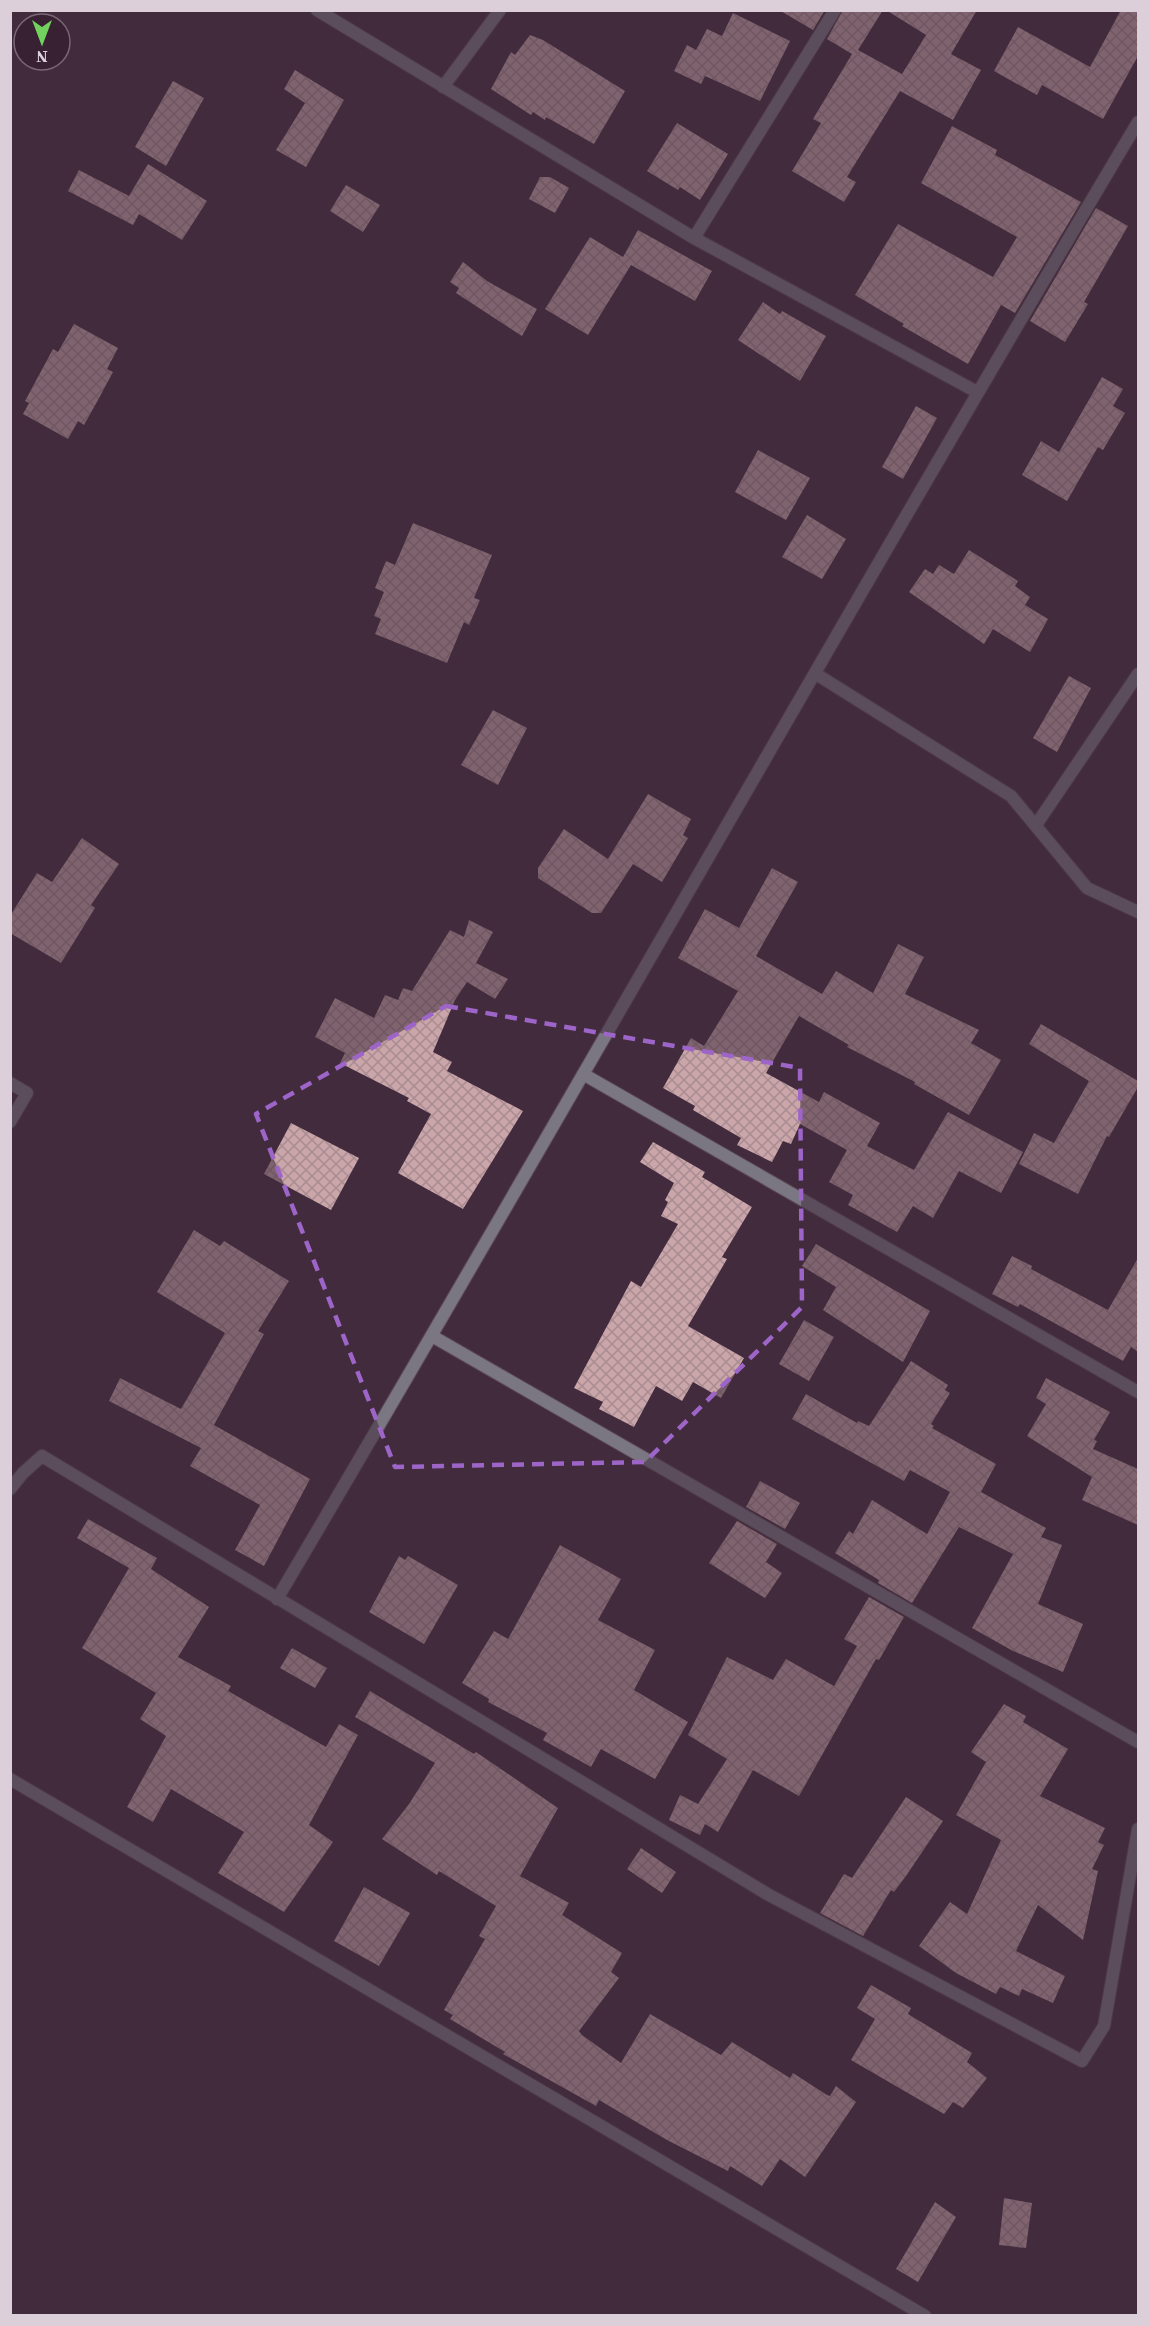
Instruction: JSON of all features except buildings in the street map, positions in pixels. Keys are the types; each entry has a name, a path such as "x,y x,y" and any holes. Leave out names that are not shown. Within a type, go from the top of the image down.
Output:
{"street":[{"path":"317,10 694,238 977,392"},
{"path":"443,87 500,10"},
{"path":"694,238 835,10"},
{"path":"277,1599 816,674 977,392 1138,122"},
{"path":"816,674 1011,796 1087,888 1138,912"},
{"path":"1036,825 1138,674"},
{"path":"583,1074 1138,1392"},
{"path":"10,1083 27,1093 10,1122"},
{"path":"432,1336 1138,1742"},
{"path":"10,1489 23,1473 42,1456 769,1895 1082,2061 1104,2026 1138,1829"},
{"path":"10,1779 925,2316"}],"highlighted area":[{"path":"446,1006 800,1068 802,1307 645,1462 395,1467 256,1114"}]}
